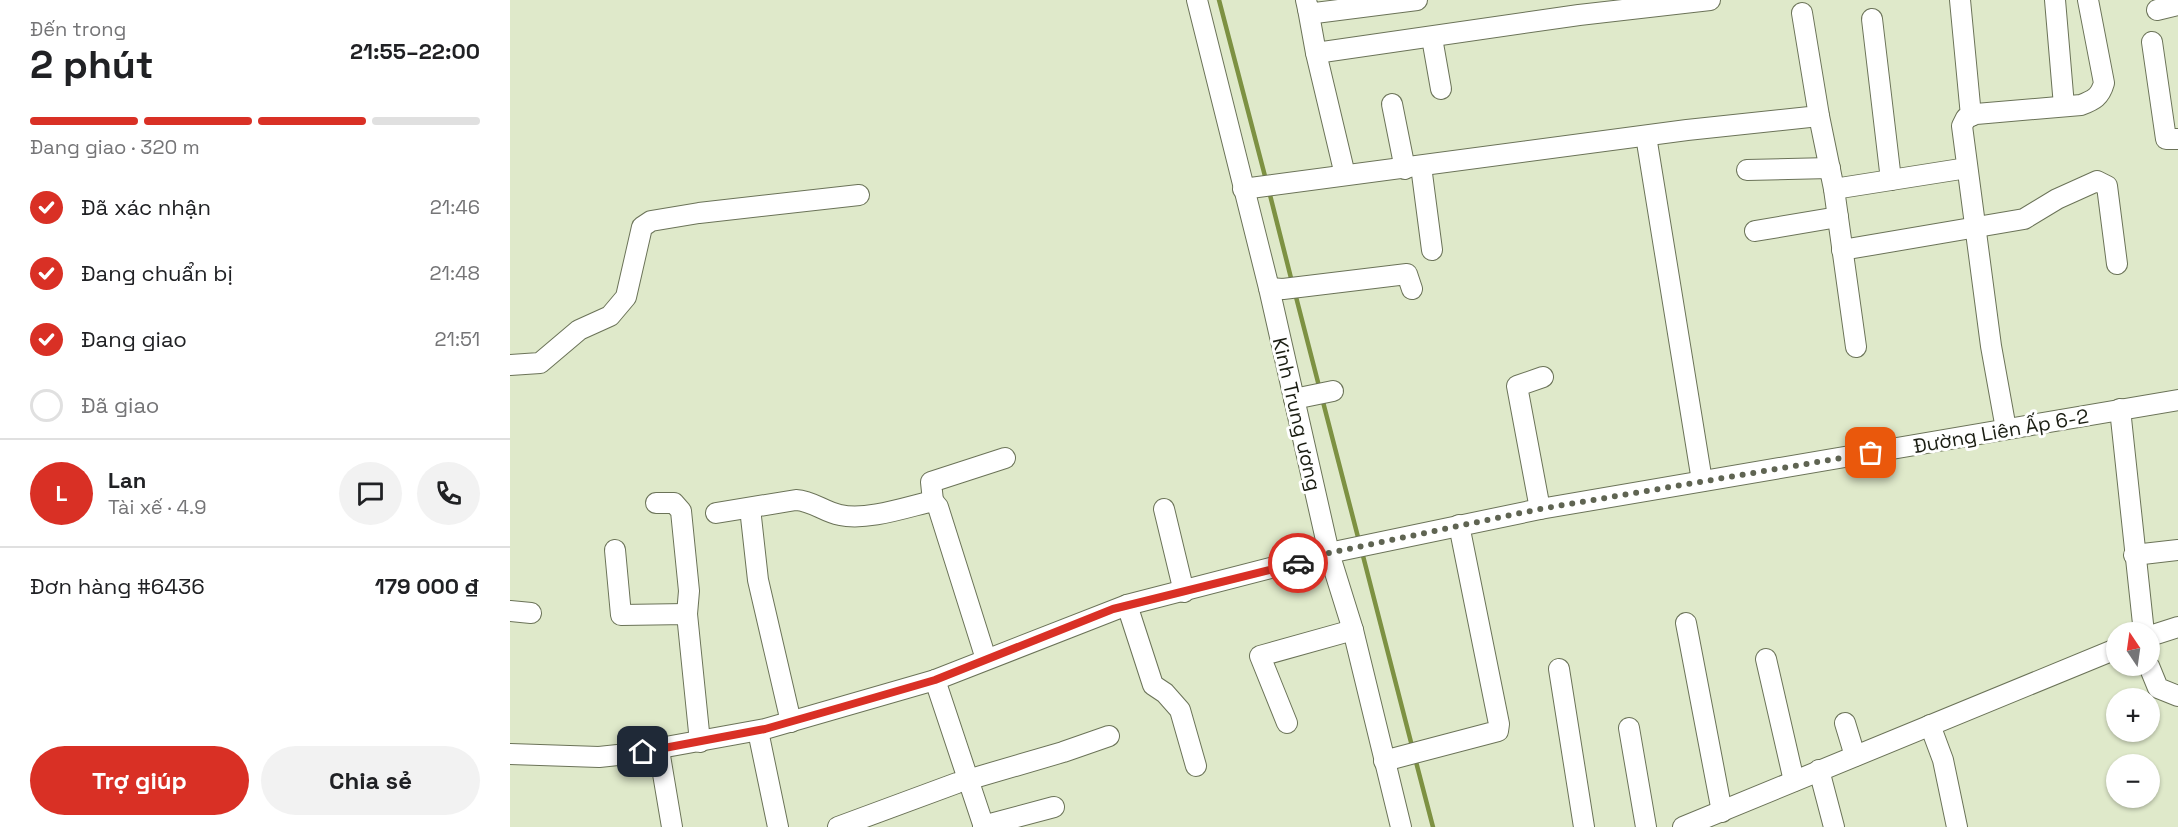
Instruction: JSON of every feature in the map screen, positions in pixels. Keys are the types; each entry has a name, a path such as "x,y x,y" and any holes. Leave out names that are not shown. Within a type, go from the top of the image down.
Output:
{"street":[{"name":"Kinh Trung ương","path":"1197,0 1276,289 1294,399 1336,552 1401,827"},
{"path":"1307,4 1315,13 1370,3 1417,0"},
{"path":"1316,53 1579,15 1710,0"},
{"path":"1960,0 1971,116"},
{"path":"2055,0 2064,106"},
{"path":"2006,429 1974,226 1962,126 1966,118 1971,116 2081,105 2101,94 2104,83 2088,0"},
{"path":"1307,4 1316,53 1345,175"},
{"path":"2157,10 2178,5"},
{"path":"1802,13 1834,189 1856,347"},
{"path":"1872,19 1891,180"},
{"path":"1432,38 1441,89"},
{"path":"2152,42 2166,139 2178,139"},
{"path":"1392,104 1413,167 1432,250"},
{"path":"1248,188 1280,182 1819,116"},
{"path":"1646,136 1702,481"},
{"path":"1747,170 1830,168"},
{"path":"1834,189 1967,168"},
{"path":"1842,250 2024,219 2052,201 2089,183 2104,182 2108,186 2117,264"},
{"path":"510,365 540,363 579,330 610,316 626,297 642,227 651,222 699,213 859,195"},
{"path":"1755,231 1838,217"},
{"path":"1276,289 1407,274 1412,289"},
{"path":"1540,509 1517,386 1543,377"},
{"path":"1294,399 1333,392"},
{"name":"Đường Liên Ấp 6-2","path":"510,754 599,757 659,750 758,731 935,680 1127,605 1336,552 1540,509 2178,400"},
{"path":"2120,409 2143,622"},
{"path":"986,659 933,501 931,482 1005,458"},
{"path":"716,513 807,501 841,515 879,514 933,501"},
{"path":"656,503 674,503 681,511 689,591 687,614 700,742"},
{"path":"750,508 758,580 791,722"},
{"path":"1164,509 1184,592"},
{"path":"1384,761 1498,731 1499,724 1459,525"},
{"path":"615,550 621,615 687,614"},
{"path":"2134,555 2178,550"},
{"path":"1127,605 1153,685 1165,693 1180,710 1197,766"},
{"path":"510,611 531,614"},
{"path":"1686,622 1722,812"},
{"path":"2160,633 2178,627"},
{"path":"1287,723 1260,656 1353,630"},
{"path":"1683,827 2106,653"},
{"path":"1766,659 1794,781"},
{"path":"1558,669 1584,827"},
{"path":"2151,676 2158,688 2178,696"},
{"path":"935,680 983,827 1054,807"},
{"path":"1845,723 1855,756"},
{"path":"1930,725 1943,760 1957,827"},
{"path":"1629,728 1646,827"},
{"path":"758,731 778,827"},
{"path":"845,826 967,780 1109,736"},
{"path":"659,750 672,827"},
{"path":"1819,770 1834,827"}],"waterway":[{"path":"1219,0 1266,180"},
{"path":"1269,191 1292,282"},
{"path":"1295,293 1320,390"},
{"path":"1322,398 1359,541"},
{"path":"1362,552 1413,750"},
{"path":"1415,758 1433,827"}],"way so far":[{"path":"1298,563 1329,553 1540,509 1871,453"}],"route":[{"path":"643,752 765,729 842,707 935,680 1113,609 1298,563"}]}
